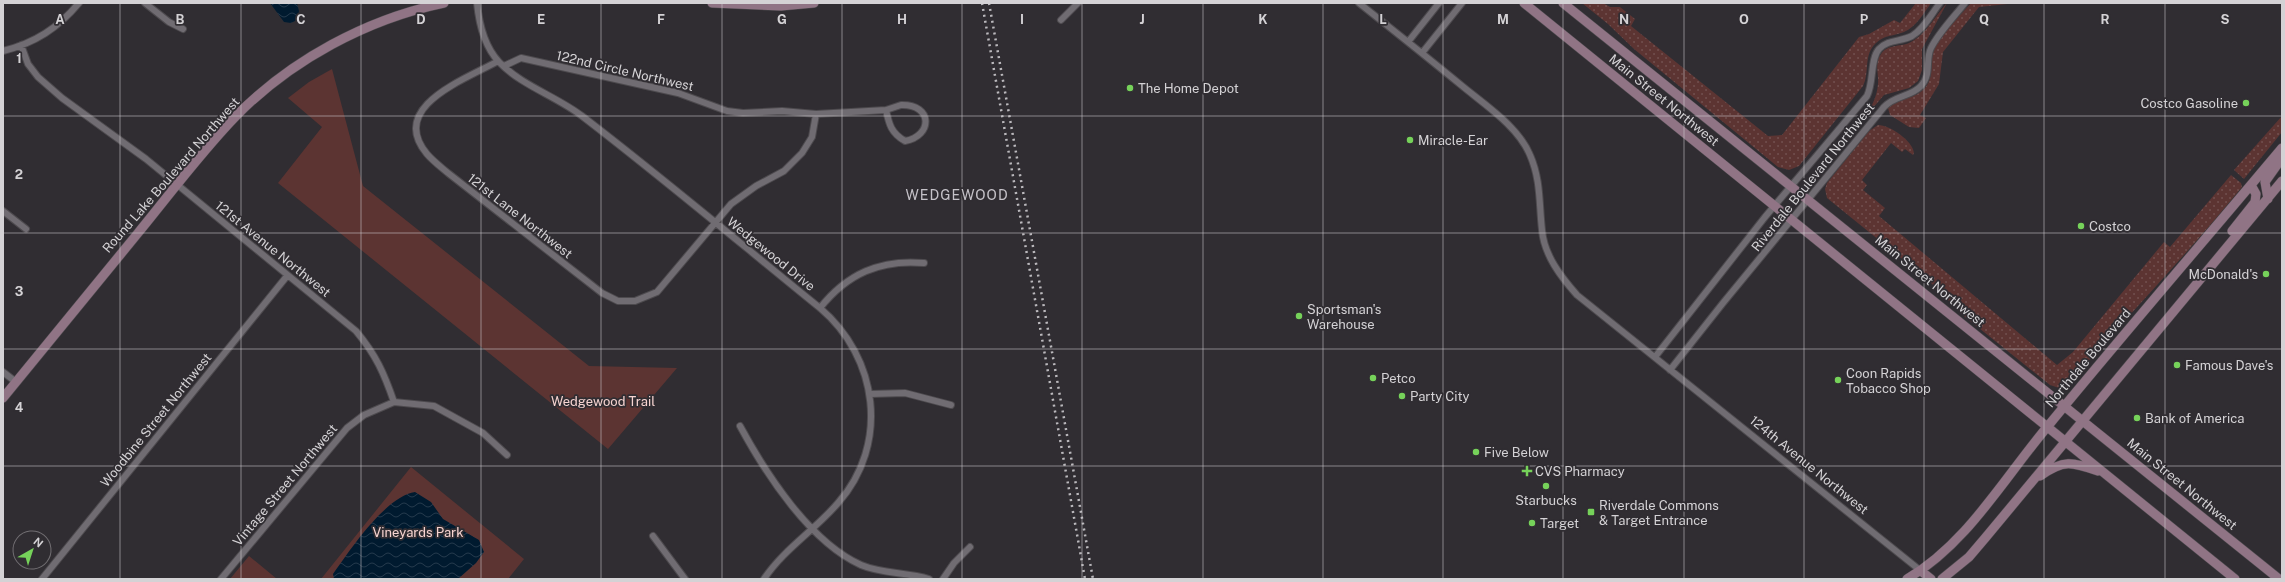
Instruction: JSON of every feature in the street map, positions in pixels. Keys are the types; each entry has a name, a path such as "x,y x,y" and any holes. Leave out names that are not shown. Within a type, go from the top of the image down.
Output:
{"main road":[{"name":"Round Lake Boulevard Northwest","path":"3,398 177,185 236,116 280,78 329,46 350,35 386,20 444,3"},
{"path":"712,3 745,6 814,3"},
{"name":"Main Street Northwest","path":"1524,3 2235,579"},
{"name":"Main Street Northwest","path":"1563,3 2065,405 2279,579"},
{"path":"2268,199 2265,182 2282,158 2282,148"},
{"name":"Northdale Boulevard","path":"1907,579 1921,571 1963,532 2047,426 2282,148"},
{"path":"1942,579 1969,557 2082,419 2282,181"},
{"path":"2229,244 2229,236 2255,202 2256,194 2251,185"},
{"path":"2030,484 2056,465 2077,464 2105,474"},
{"name":"124th Avenue Northwest","path":"1921,571 1931,579"}],"street":[{"path":"3,51 42,36 64,21 79,3"},
{"path":"145,3 169,22 184,29"},
{"name":"Wedgewood Drive","path":"477,3 483,35 498,61 527,84 581,115 820,308 838,326 852,346 863,368 870,394 871,423 863,460 847,493 778,561 764,579"},
{"path":"1061,20 1078,3"},
{"path":"1359,3 1493,111 1519,136 1530,154 1537,175 1541,195 1542,231 1550,257 1561,277 1577,295 1655,357"},
{"path":"1408,42 1439,3"},
{"path":"1422,53 1462,3"},
{"name":"Riverdale Boulevard Northwest","path":"1655,357 1775,206 1866,96 1872,81 1874,60 1878,50 1886,43 1913,35 1940,3"},
{"name":"Riverdale Boulevard Northwest","path":"1670,370 1723,302 1793,220 1889,102 1913,93 1921,86 1927,77 1931,48 1965,3"},
{"name":"121st Avenue Northwest","path":"21,45 28,64 44,82 77,111 130,147 356,331 371,349 382,368 394,402"},
{"name":"122nd Circle Northwest","path":"504,66 521,58 678,93 727,111 743,113 782,111 816,114 886,110 901,105 910,105 920,108 924,114 926,122 923,130 915,139 905,141 896,136 889,127 886,110"},
{"name":"121st Lane Northwest","path":"498,61 436,94 424,106 418,117 417,129 419,142 427,154 448,173 602,293 610,298 628,301 643,299 657,292 714,223"},
{"path":"714,223 737,199 756,186 784,171 802,153 812,137 816,114"},
{"path":"3,211 26,229"},
{"path":"820,308 831,294 845,283 870,269 894,262 924,263"},
{"name":"Woodbine Street Northwest","path":"42,579 287,276"},
{"name":"124th Avenue Northwest","path":"1655,357 1921,571"},
{"path":"3,372 16,382"},
{"path":"870,394 905,393 951,405"},
{"path":"394,402 434,406 483,433 507,455"},
{"name":"Vintage Street Northwest","path":"221,579 312,467 346,428 364,415 394,402"},
{"path":"740,426 777,486 813,528 838,551 862,565 929,579"},
{"path":"653,536 685,579"},
{"path":"943,579 954,563 970,547"}],"green space":[{"path":"1582,3 1603,3 1610,7 1620,7 1635,19 1631,26 1768,136 1782,135 1859,37 1869,34 1894,20 1900,23 1916,3 1931,3 1919,19 1908,30 1886,37 1876,43 1869,53 1863,86 1799,166 1789,170 1778,167 1634,49 1608,24"},
{"path":"1947,3 1922,49 1922,70 1918,81 1909,88 1884,95 1866,116 1877,93 1877,65 1881,54 1890,47 1909,43 1915,40 1925,31"},
{"path":"1971,3 2017,3 1979,7 1943,52 1939,84 1920,115 1926,118 1919,128 1909,127 1890,115 1888,108 1896,102 1916,95 1925,88 1930,79 1932,59 1937,43"},
{"name":"Wedgewood Trail","path":"332,69 363,186 589,366 677,368 608,449 278,183 322,127 288,98 309,82"},
{"path":"2282,116 2282,132 2244,179 2234,170"},
{"path":"1878,125 1889,128 1900,134 1913,148 1914,153 1913,155 1905,149 1902,152 1891,143 1862,180 1867,185 1863,190 1885,208 1879,216 2057,365 2073,352 2164,242 2170,247 2231,175 2241,183 2242,187 2200,237 2070,382 2059,388 2050,385 1964,316 1927,279 1827,198 1825,189 1827,183 1869,131"},
{"name":"Vineyards Park","path":"411,467 524,559 508,579 321,579"},
{"path":"249,556 277,579 230,579"}],"water":[{"path":"270,3 297,3 299,11 297,20 291,23 284,22"},
{"name":"Vineyards Park","path":"415,492 431,502 443,519 479,540 484,552 476,563 458,579 334,579 333,574 359,539 381,513 392,503"}],"railway":[{"path":"982,3 1085,579"},
{"path":"989,3 1093,579"}],"place":[{"name":"The Home Depot","path":"1130,88"},
{"name":"Costco Gasoline","path":"2246,103"},
{"name":"Miracle-Ear","path":"1410,140"},
{"name":"Costco","path":"2081,226"},
{"name":"McDonald's","path":"2266,274"},
{"name":"Sportsman's Warehouse","path":"1299,316"},
{"name":"Famous Dave's","path":"2177,365"},
{"name":"Petco","path":"1373,378"},
{"name":"Coon Rapids Tobacco Shop","path":"1838,380"},
{"name":"Party City","path":"1402,396"},
{"name":"Bank of America","path":"2137,418"},
{"name":"Five Below","path":"1476,452"},
{"name":"CVS Pharmacy","path":"1527,471"},
{"name":"Starbucks","path":"1546,486"},
{"name":"Riverdale Commons & Target Entrance","path":"1591,512"},
{"name":"Target","path":"1532,523"}],"district":[{"name":"WEDGEWOOD","path":"957,195"}]}
